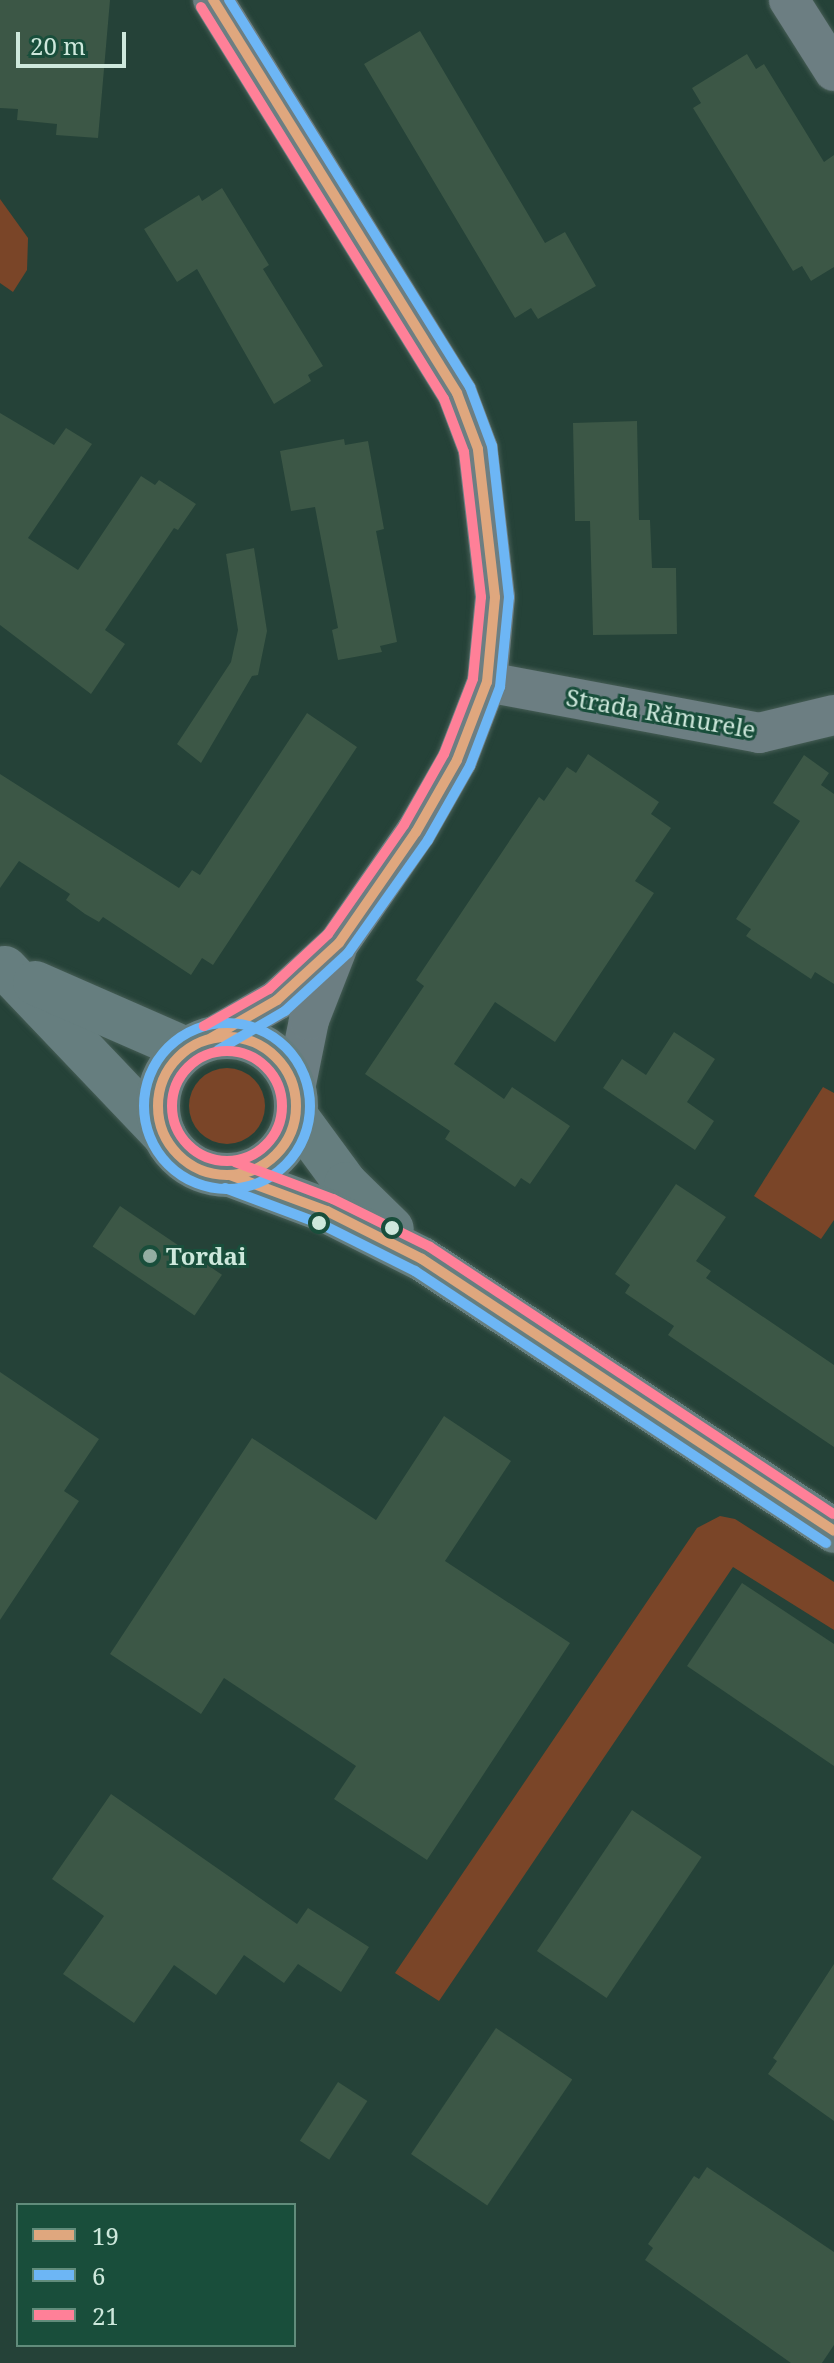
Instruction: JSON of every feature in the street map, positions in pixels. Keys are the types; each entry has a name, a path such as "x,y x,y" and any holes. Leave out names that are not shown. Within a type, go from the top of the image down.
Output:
{"main road":[{"path":"2,966 111,1020 199,1043 238,1037 264,1046 284,1064 296,1103 346,1184 422,1259"},
{"path":"2,966 164,1135 180,1157 203,1171 230,1175 327,1211 422,1259 834,1531"},
{"path":"164,1135 158,1108 161,1086 199,1043"},
{"path":"230,1175 254,1170 274,1158 289,1139 296,1103"}],"street":[{"path":"199,1043 277,1000 339,943 416,832 457,760 487,682 495,597 489,520 478,449 460,400 213,0"},
{"path":"789,0 834,71"},
{"name":"Strada Rămurele","path":"487,682 759,733 834,715"},
{"path":"296,1103 309,1020 339,943"}],"shaded area":[{"path":"0,199 28,238 27,270 13,292 0,283"},
{"path":"235,1068 248,1074 259,1085 265,1106 263,1121 248,1138 235,1144 219,1144 206,1138 191,1121 189,1098 195,1085 212,1070"},
{"path":"823,1087 834,1093 834,1220 821,1239 754,1196"},
{"path":"720,1516 735,1519 834,1582 834,1630 733,1567 439,2001 395,1973 697,1528"}],"building":[{"path":"0,0 110,0 98,138 56,135 57,124 17,120 18,109 0,108"},
{"path":"420,31 545,243 565,232 596,286 538,319 531,308 515,318 364,64"},
{"path":"747,54 756,69 764,64 824,162 834,155 834,267 811,281 802,266 793,271 693,108 701,103 692,88"},
{"path":"222,188 269,265 263,269 323,366 308,375 311,381 274,404 197,269 177,282 144,229 199,195 202,201"},
{"path":"0,413 54,445 66,428 92,444 28,538 78,570 141,476 155,485 159,480 196,504 178,530 174,528 105,630 125,644 91,694 0,625"},
{"path":"637,421 639,520 650,520 652,568 676,568 677,634 593,635 590,521 575,521 573,423"},
{"path":"344,439 345,445 368,441 384,529 376,531 397,642 380,646 382,652 338,660 332,630 338,628 315,507 291,511 280,451"},
{"path":"254,548 267,631 258,675 252,676 201,763 177,744 231,662 238,630 226,554"},
{"path":"307,713 357,747 213,965 202,958 191,975 103,917 99,922 85,914 66,900 70,894 19,861 0,888 0,774 179,888 192,870 200,875"},
{"path":"588,754 659,802 651,814 671,828 635,881 654,893 555,1042 495,1002 454,1064 504,1099 512,1087 570,1126 530,1184 521,1178 515,1187 445,1139 450,1131 365,1074 424,986 416,980 539,797 544,801 567,767 576,773"},
{"path":"804,755 829,773 821,785 834,794 834,984 815,972 811,979 746,936 751,929 736,919 800,821 773,803"},
{"path":"674,1032 715,1059 687,1102 714,1121 695,1150 603,1088 622,1059 646,1075"},
{"path":"676,1184 726,1217 696,1261 711,1271 706,1278 834,1365 834,1447 668,1335 674,1326 625,1293 630,1285 615,1274"},
{"name":"Tordai","path":"120,1206 222,1275 195,1315 93,1247"},
{"path":"0,1372 99,1439 64,1491 79,1501 0,1620"},
{"path":"444,1416 511,1461 445,1561 570,1643 427,1860 334,1799 356,1766 224,1678 201,1714 110,1654 252,1438 376,1520"},
{"path":"742,1583 834,1644 834,1766 687,1666"},
{"path":"111,1794 297,1924 308,1908 369,1947 341,1992 298,1964 284,1983 244,1955 216,1995 174,1965 134,2023 63,1974 104,1916 52,1879"},
{"path":"632,1810 702,1857 607,1998 537,1951"},
{"path":"834,1964 834,2121 768,2074 777,2061 773,2058"},
{"path":"496,2028 572,2079 487,2205 411,2154"},
{"path":"338,2082 367,2101 329,2160 300,2141"},
{"path":"707,2167 834,2252 834,2345 822,2363 791,2363 645,2260 653,2248 648,2244 694,2176 699,2179"}],"transit line":[{"name":"19","path":"211,1038 277,1000 339,943 416,832 457,760 487,682 495,597 478,449 457,393 213,0"},
{"name":"6","path":"218,1050 285,1011 348,953 428,840 470,766 500,687 509,597 492,446 470,387 229,0"},
{"name":"21","path":"201,7 444,399 464,452 481,597 473,679 444,754 404,825 328,934 269,989 204,1026"},
{"name":"6","path":"227,1023 259,1029 286,1047 304,1074 310,1106 304,1138 286,1165 259,1183 227,1189 195,1183 168,1165 150,1138 144,1106 150,1074 168,1047 195,1029 227,1023"},
{"name":"19","path":"227,1037 253,1042 276,1057 291,1080 296,1106 291,1132 276,1155 253,1170 227,1175 201,1170 178,1155 163,1132 158,1106 163,1080 178,1057 201,1042 227,1037"},
{"name":"21","path":"227,1051 248,1055 266,1067 278,1085 282,1106 278,1127 266,1145 248,1157 227,1161 206,1157 188,1145 176,1127 172,1106 176,1085 188,1067 206,1055 227,1051"},
{"name":"21","path":"235,1162 333,1199 430,1247 834,1514"},
{"name":"19","path":"230,1175 327,1211 422,1259 834,1531"},
{"name":"6","path":"225,1188 321,1224 415,1271 826,1543"}],"place":[{"name":"Tordai","path":"150,1256"}]}
